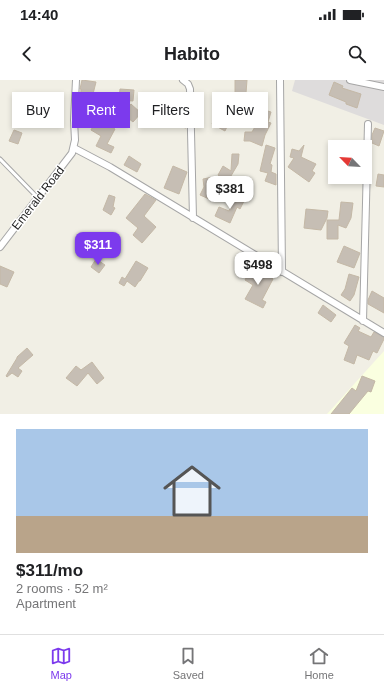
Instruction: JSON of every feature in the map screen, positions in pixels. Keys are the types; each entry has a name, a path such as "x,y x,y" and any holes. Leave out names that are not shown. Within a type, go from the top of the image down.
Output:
{"street":[{"path":"76,80 74,148 110,167 384,334"},
{"path":"183,80 188,84 190,89 193,218"},
{"path":"280,80 282,272"},
{"path":"350,80 366,82 384,87"},
{"path":"363,321 368,124"},
{"name":"Emerald Road","path":"0,246 69,158 74,148"}],"lane":[{"path":"0,159 37,197"}],"shaded area":[{"path":"295,80 384,80 384,125 292,91"},
{"path":"384,351 384,414 327,414 374,362"}],"building":[{"path":"82,80 96,82 94,92 81,92"},
{"path":"235,80 247,80 246,92 235,92"},
{"path":"334,82 343,86 342,88 361,94 357,108 329,95"},
{"path":"120,89 134,90 133,101 130,101 130,92 120,92"},
{"path":"131,104 138,110 138,116 133,122 130,120"},
{"path":"268,111 271,112 268,122"},
{"path":"268,122 271,123 265,135 262,146 250,141 244,141 245,132 252,132 254,128 268,128"},
{"path":"92,128 115,129 107,144 114,147 111,153 96,146 101,136 91,130"},
{"path":"219,128 226,128 225,131"},
{"path":"375,128 384,131 379,146 372,143 372,135"},
{"path":"14,130 22,133 18,144 9,141"},
{"path":"266,145 275,148 270,164 272,165 271,172 276,174 276,185 265,181 268,173 260,171"},
{"path":"304,145 301,157 316,164 312,171 315,173 309,182 288,167 294,158 290,157 292,149 299,151"},
{"path":"232,154 239,154 238,164 228,181 218,175 223,166 231,171"},
{"path":"129,156 141,164 137,172 124,165"},
{"path":"173,166 187,172 179,194 164,188"},
{"path":"378,174 384,175 384,187 376,186"},
{"path":"213,177 216,197 214,201 200,195 204,187 203,179"},
{"path":"145,194 156,200 144,216 156,227 142,243 133,235 138,228 126,218"},
{"path":"109,195 115,197 113,207 115,208 111,215 103,210"},
{"path":"236,195 245,199 240,209 237,207 230,223 215,216 219,207 229,211"},
{"path":"341,202 353,203 351,218 346,228 338,225 338,239 327,239 327,220 339,220"},
{"path":"306,209 328,211 327,218 321,230 304,228"},
{"path":"344,246 360,253 354,268 337,262"},
{"path":"96,259 105,265 99,273 91,267"},
{"path":"136,261 148,268 140,281 135,287 127,281 124,286 119,283 122,277 125,279"},
{"path":"260,265 268,268 266,275 273,279 262,300 266,302 263,308 245,299 253,285 245,280 251,268 259,272"},
{"path":"0,266 14,272 7,287 0,284"},
{"path":"349,274 359,277 354,295 350,301 341,295 345,289"},
{"path":"372,291 384,298 384,313 368,304"},
{"path":"323,305 336,315 331,322 318,313"},
{"path":"355,325 360,328 358,331 371,337 374,332 384,337 384,339 377,353 373,351 369,360 357,355 354,364 344,360 349,346 344,343"},
{"path":"27,348 33,355 18,368 22,371 18,377 12,373 7,377 6,376 17,357"},
{"path":"92,362 104,378 97,384 88,373 77,386 66,378 76,366 81,370"},
{"path":"362,376 375,381 371,392 368,391 349,414 331,414 352,388 356,391"}]}
